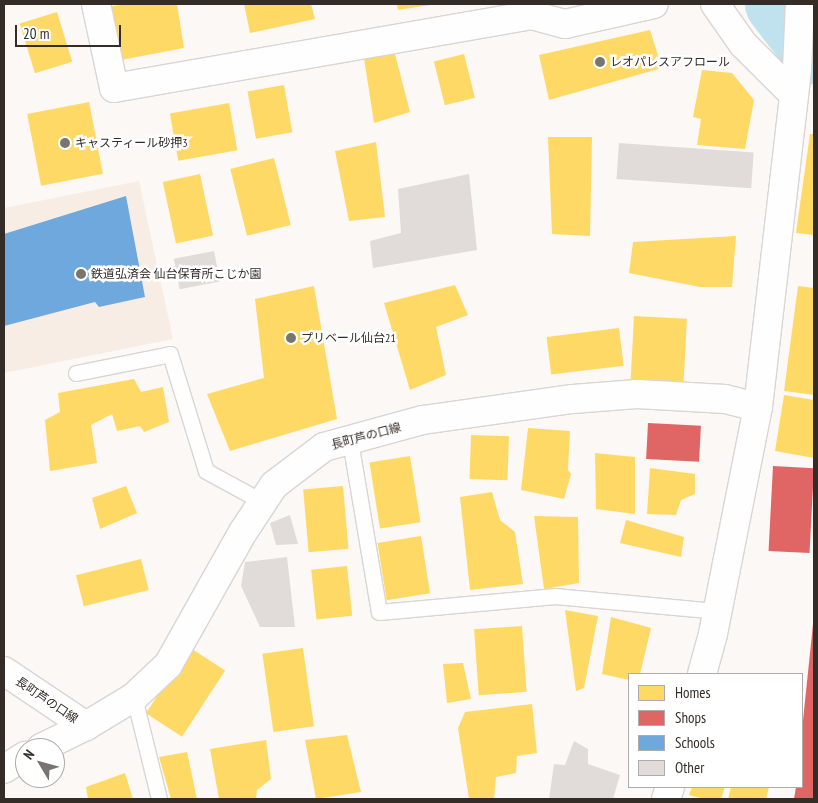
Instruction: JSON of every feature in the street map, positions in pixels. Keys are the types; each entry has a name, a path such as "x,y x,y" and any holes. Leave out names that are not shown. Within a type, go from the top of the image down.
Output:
{"street":[{"path":"96,4 114,88 531,16 565,24 654,4"},
{"path":"715,4 743,44 796,82"},
{"path":"702,673 718,611 758,407 796,82 800,6"},
{"name":"長町芦の口線","path":"4,671 86,726 134,698 168,665 243,532 274,485 324,447 423,420 573,400 637,394 725,399 758,407"},
{"path":"62,738 86,726"},
{"path":"4,769 15,762"}],"lane":[{"path":"76,373 170,354 206,471 263,502"},
{"path":"350,441 379,612 555,596 718,611"},
{"path":"134,698 159,799"}],"shaded area":[{"name":"鉄道弘済会 仙台保育所こじか園","path":"139,181 173,339 4,373 4,208"}],"building: Homes":[{"path":"177,4 184,48 121,60 112,6"},
{"path":"244,4 311,4 315,19 250,33"},
{"path":"397,4 430,4 430,5 398,10"},
{"path":"57,12 72,62 35,73 20,23"},
{"name":"レオパレスアフロール","path":"650,30 662,68 549,100 539,55"},
{"path":"394,50 410,112 374,123 364,58"},
{"path":"464,54 475,98 445,105 434,61"},
{"path":"702,70 732,73 754,100 745,149 697,145 701,119 693,117"},
{"path":"284,85 292,132 256,139 248,91"},
{"name":"キャスティール砂押3","path":"89,102 103,174 41,186 27,114"},
{"path":"229,103 237,150 178,161 170,113"},
{"path":"810,134 814,134 814,235 796,233"},
{"path":"548,137 592,137 590,236 552,234"},
{"path":"376,142 385,217 349,221 335,151"},
{"path":"274,158 291,225 247,236 230,169"},
{"path":"200,174 213,236 176,244 163,182"},
{"path":"736,236 732,287 700,287 629,273 633,242"},
{"path":"455,285 468,315 436,327 446,375 410,390 384,303"},
{"name":"プリベール仙台21","path":"314,286 337,419 230,451 207,394 264,378 255,299"},
{"path":"798,286 814,288 814,395 784,391"},
{"path":"634,316 687,319 684,384 631,381"},
{"path":"619,328 624,366 551,375 547,337"},
{"path":"134,379 141,392 163,387 169,422 144,432 140,426 117,431 112,414 91,425 97,463 50,471 45,420 60,412 58,393"},
{"path":"784,395 814,400 814,458 775,451"},
{"path":"528,428 570,431 568,470 571,474 564,499 521,490"},
{"path":"471,435 509,436 507,480 469,479"},
{"path":"595,453 635,457 635,514 596,509"},
{"path":"410,456 420,522 380,529 370,462"},
{"path":"650,468 695,474 695,494 681,500 676,515 647,514"},
{"path":"126,486 137,513 100,529 92,498"},
{"path":"343,486 348,549 309,552 303,489"},
{"path":"492,492 500,520 515,532 523,584 470,590 460,497"},
{"path":"534,516 578,517 579,583 544,589"},
{"path":"626,520 684,537 681,557 620,543"},
{"path":"421,536 430,593 387,600 378,543"},
{"path":"141,559 149,590 84,606 76,575"},
{"path":"347,566 352,616 316,619 311,570"},
{"path":"565,610 598,616 584,688 576,691"},
{"path":"611,617 651,628 640,673 628,673 628,680 602,674"},
{"path":"522,626 527,692 479,695 474,629"},
{"path":"189,647 225,670 182,737 146,713"},
{"path":"303,648 314,726 273,732 262,654"},
{"path":"463,663 471,699 447,703 443,664"},
{"path":"532,704 537,753 517,756 516,773 496,777 494,799 469,799 458,728 465,712"},
{"path":"347,735 361,792 316,799 305,740"},
{"path":"266,740 271,779 257,790 256,799 219,799 210,749"},
{"path":"187,752 197,799 171,799 159,757"},
{"path":"125,773 133,799 88,799 86,787"},
{"path":"692,788 725,788 721,799 704,799 689,795"},
{"path":"731,788 769,788 766,799 728,799"}],"building: Shops":[{"path":"648,423 701,426 699,462 646,459"},
{"path":"773,466 814,468 809,553 769,551"},
{"path":"813,624 814,799 794,799 796,788 803,788 803,720"}],"building: Schools":[{"name":"鉄道弘済会 仙台保育所こじか園","path":"126,196 145,297 99,307 95,302 4,326 4,234"}],"building: Other":[{"path":"619,143 754,152 751,188 616,179"},
{"path":"469,174 477,250 373,268 370,241 401,233 398,189"},
{"path":"214,251 220,281 180,289 174,259"},
{"path":"290,515 298,544 276,545 270,523"},
{"path":"287,557 295,627 260,627 241,586 245,562"},
{"path":"574,741 588,749 588,764 620,775 613,799 549,799 554,764 565,765"}],"waterway":[{"path":"777,4 814,52"}],"place":[{"name":"レオパレスアフロール","path":"600,62"},
{"name":"キャスティール砂押3","path":"65,143"},
{"name":"鉄道弘済会 仙台保育所こじか園","path":"81,274"},
{"name":"プリベール仙台21","path":"291,338"}]}
